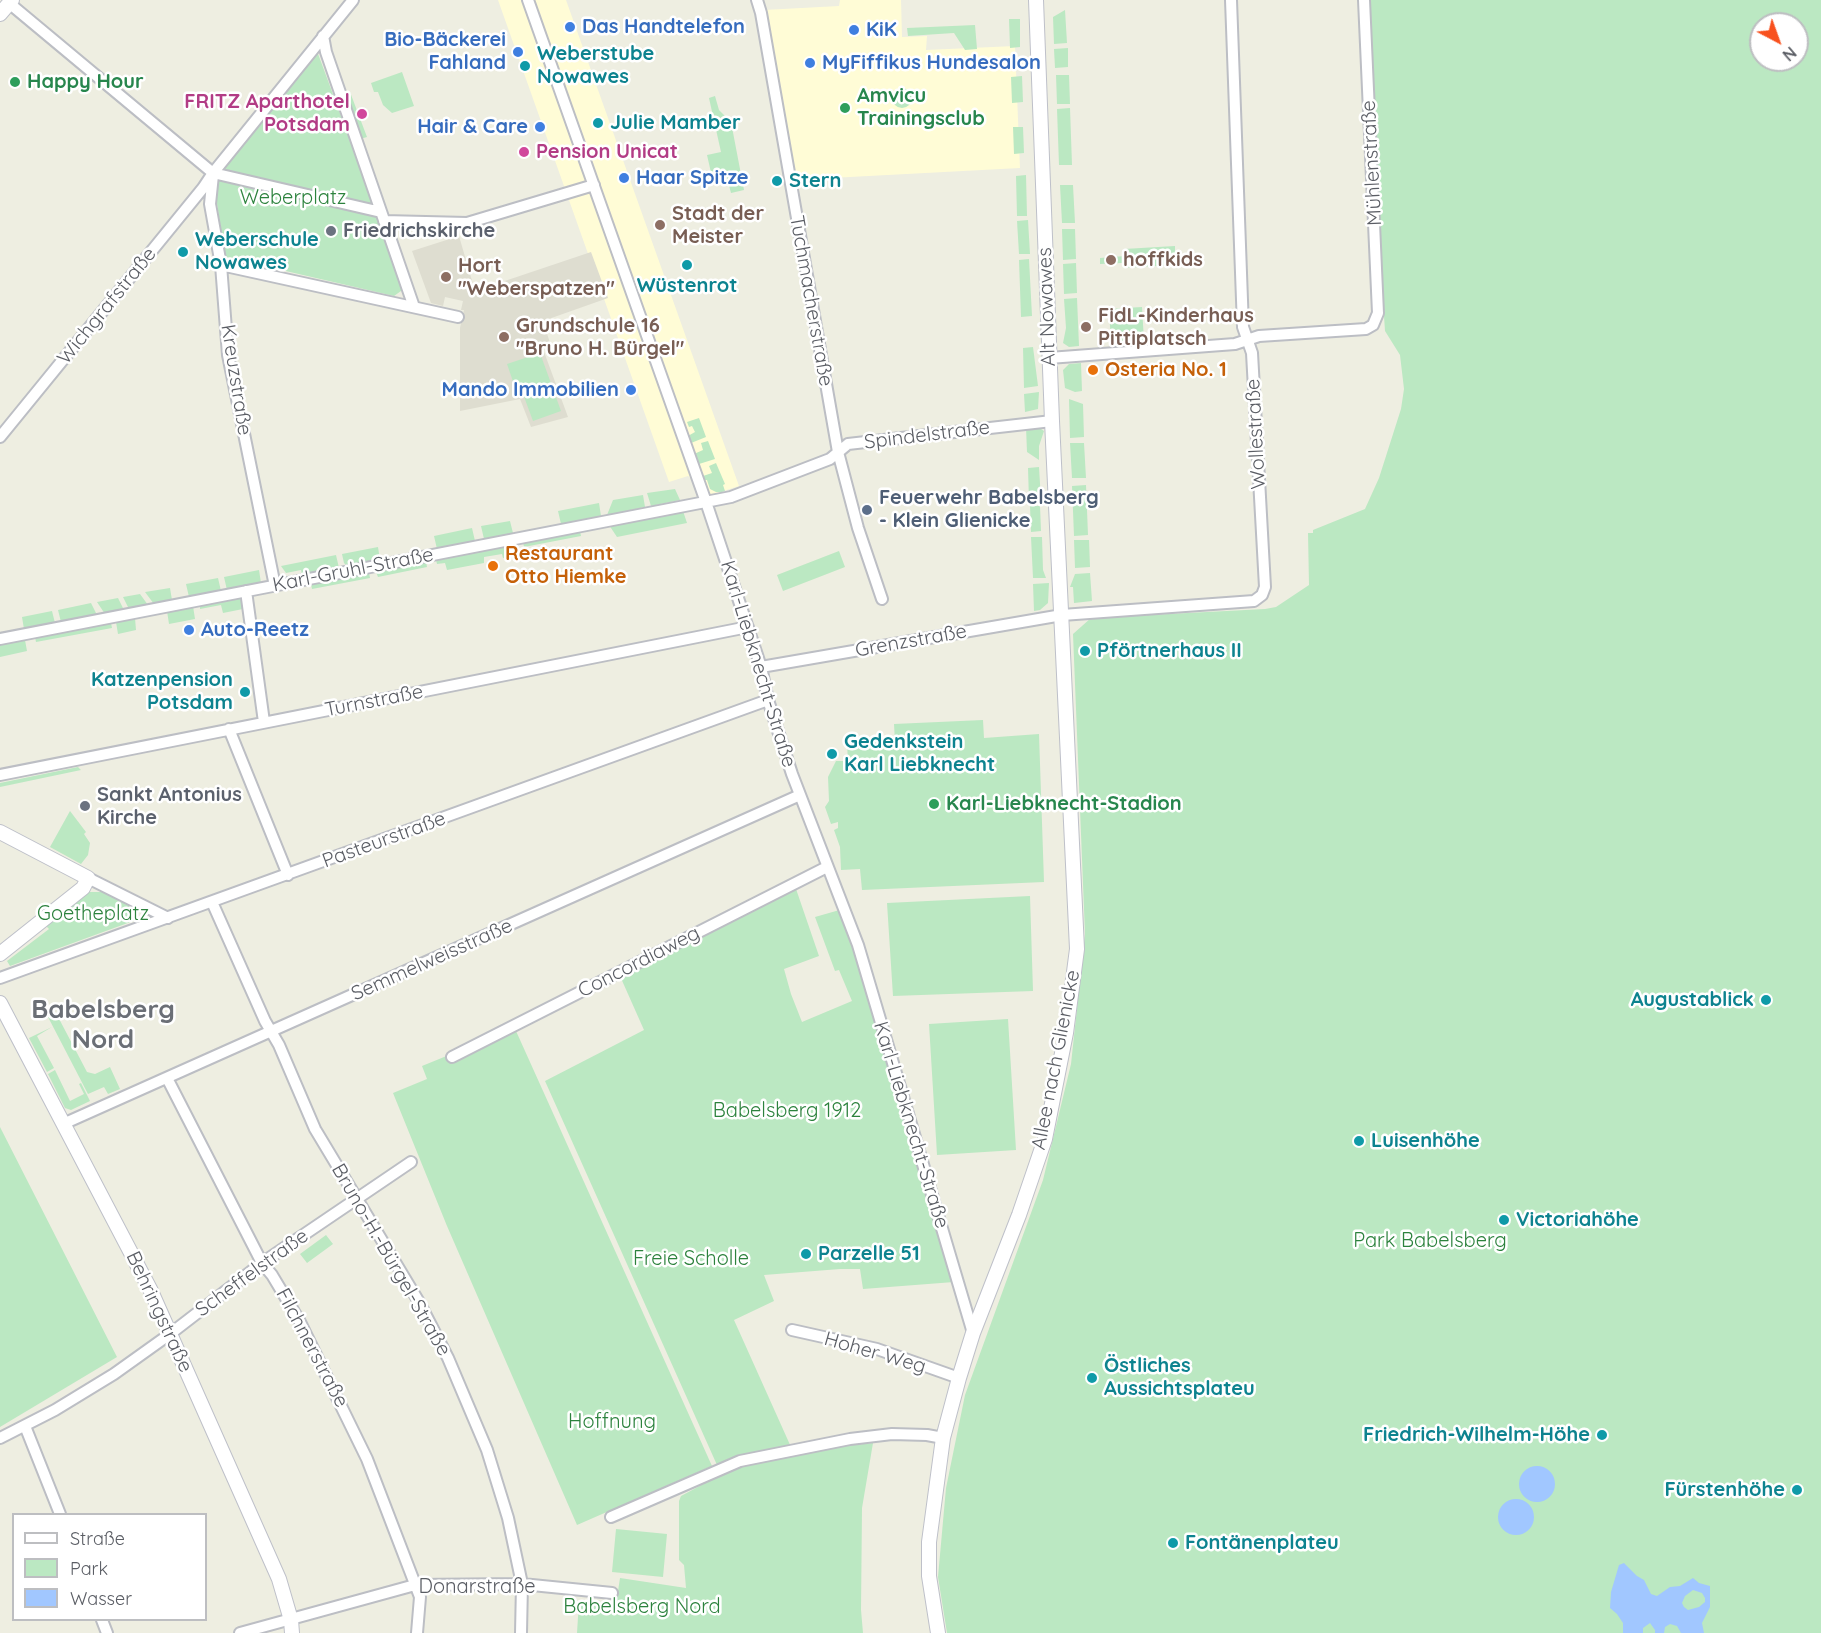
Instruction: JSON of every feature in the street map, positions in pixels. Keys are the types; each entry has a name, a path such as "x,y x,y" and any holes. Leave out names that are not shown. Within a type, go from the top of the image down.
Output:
{"street":[{"path":"213,173 353,0"},
{"name":"Karl-Liebknecht-Straße","path":"528,0 706,502 761,667 768,700 800,795 860,951 973,1333"},
{"name":"Tuchmacherstraße","path":"757,0 763,23 838,452 858,528 882,599"},
{"name":"Alt Nowawes","path":"1036,0 1049,358 1062,615"},
{"name":"Wollestraße","path":"1062,615 1254,601 1262,595 1265,587 1252,353 1243,327 1231,0"},
{"name":"Mühlenstraße","path":"1247,340 1259,336 1366,328 1373,325 1378,313 1364,0"},
{"path":"7,6 213,173 382,216 467,223 594,185"},
{"path":"323,36 326,52 414,307"},
{"name":"Kreuzstraße","path":"213,173 210,204 221,265 228,355 275,585"},
{"name":"Wichgrafstraße","path":"0,437 213,173"},
{"path":"221,265 458,317"},
{"path":"1049,358 1235,344 1247,340"},
{"name":"Spindelstraße","path":"706,502 731,497 830,459 848,444 1052,421"},
{"name":"Karl-Gruhl-Straße","path":"0,639 706,502"},
{"path":"246,591 264,722"},
{"name":"Grenzstraße","path":"761,667 1062,615"},
{"name":"Allee nach Glienicke","path":"938,1633 929,1576 929,1542 943,1438 958,1378 973,1333 1019,1215 1045,1139 1066,1033 1077,949 1062,615"},
{"name":"Turnstraße","path":"0,775 748,627"},
{"name":"Pasteurstraße","path":"0,978 768,700"},
{"path":"229,729 288,874"},
{"name":"Semmelweisstraße","path":"63,1124 800,795"},
{"path":"0,832 168,918"},
{"name":"Concordiaweg","path":"452,1057 827,867"},
{"path":"0,954 83,888 88,878"},
{"name":"Bruno-H.-Bürgel-Straße","path":"212,902 279,1045 315,1129 419,1302 448,1358 487,1450 508,1518 522,1584 521,1633"},
{"name":"Behringstraße","path":"0,1003 151,1291 279,1580 291,1627"},
{"name":"Filchnerstraße","path":"168,1078 262,1263 272,1275 299,1320 367,1459 420,1597 417,1633"},
{"name":"Scheffelstraße","path":"0,1438 85,1392 170,1334 262,1263 411,1162"},
{"name":"Hoher Weg","path":"792,1330 877,1350 958,1378"},
{"path":"25,1426 59,1513"},
{"path":"611,1517 740,1461 850,1439 892,1434 943,1438"},
{"name":"Donarstraße","path":"240,1633 291,1627 415,1585 522,1584 612,1593"}],"shaded area":[{"path":"498,0 566,0 739,486 711,495 688,476 669,482"},
{"path":"840,0 901,0 902,37 927,36 926,50 1015,46 1020,168 793,180 764,10 839,6"},
{"name":"Grundschule 16 \"Bruno H. Bürgel\"","path":"459,236 475,291 591,252 608,298 543,321 551,346 543,349 568,417 531,427 520,399 460,411 460,328 464,310 461,310 463,301 445,297 443,306 431,303 412,251"}],"green space":[{"name":"Park Babelsberg","path":"1370,0 1821,0 1821,1633 947,1633 938,1577 946,1488 965,1395 1043,1180 1071,1064 1085,934 1073,634 1091,618 1276,607 1309,585 1308,533 1313,533 1313,530 1365,509 1379,478 1401,409 1404,389 1400,355 1385,331"},
{"path":"1065,10 1067,43 1054,44 1053,17"},
{"path":"1009,19 1020,19 1020,47 1010,48"},
{"path":"975,25 977,49 965,50 954,33 908,36 907,28"},
{"path":"1068,48 1068,67 1055,68 1054,49"},
{"name":"Weberplatz","path":"317,51 403,283 401,291 394,296 225,257 213,177"},
{"path":"402,72 414,106 392,113 383,105 378,92 374,92 371,83"},
{"path":"1056,75 1069,75 1070,104 1057,104"},
{"path":"1022,76 1023,102 1012,103 1011,77"},
{"path":"902,88 909,91 912,98 909,105 902,108 895,105 892,98 895,91"},
{"path":"350,92 367,137 360,139 343,94"},
{"path":"715,96 719,110 731,122 744,190 731,193 726,174 712,177 707,155 721,152 709,98"},
{"path":"1070,108 1072,165 1059,165 1057,109"},
{"path":"1013,127 1023,127 1024,153 1014,154"},
{"path":"1026,175 1027,216 1017,216 1016,176"},
{"path":"1060,185 1073,185 1075,223 1062,223"},
{"path":"1028,220 1030,254 1019,254 1017,221"},
{"path":"1062,229 1075,229 1076,259 1063,260"},
{"path":"1175,246 1175,265 1123,268 1122,263 1100,264 1100,258 1125,256 1124,249"},
{"path":"1029,259 1032,316 1021,317 1019,260"},
{"path":"1076,263 1077,293 1064,294 1063,264"},
{"path":"1077,298 1079,346 1069,347 1063,343 1066,328 1064,299"},
{"path":"1142,307 1144,341 1111,343 1109,309"},
{"path":"1033,347 1038,386 1024,388 1023,348"},
{"path":"540,353 561,411 533,421 523,394 518,396 507,364"},
{"path":"1081,363 1082,391 1075,392 1065,388 1063,370 1069,364"},
{"path":"1039,392 1038,409 1025,412 1024,394"},
{"path":"1069,399 1083,404 1084,437 1070,438"},
{"path":"699,418 706,437 691,443 688,436 695,432 687,422"},
{"path":"1026,427 1038,427 1044,431 1039,446 1039,460 1027,452"},
{"path":"708,441 715,459 699,464 694,454 703,450 701,443"},
{"path":"1070,443 1084,443 1086,478 1072,478"},
{"path":"716,463 725,484 723,485 725,491 722,492 710,489 703,476 712,473 709,466"},
{"path":"1039,467 1041,500 1029,501 1028,468"},
{"path":"1086,485 1088,535 1074,536 1072,486"},
{"path":"675,489 680,500 651,506 647,493"},
{"path":"643,495 645,507 607,515 613,500"},
{"path":"599,503 601,516 561,524 558,511"},
{"path":"1030,506 1040,506 1041,531 1031,532"},
{"path":"683,511 687,523 617,537 609,525"},
{"path":"510,521 513,533 484,539 481,526"},
{"path":"472,528 475,541 437,549 434,536"},
{"path":"580,531 581,536 524,547 523,542"},
{"path":"1031,537 1042,537 1043,570 1046,578 1033,578"},
{"path":"1074,540 1089,540 1090,567 1075,568"},
{"path":"513,545 515,556 503,558 502,554 484,557 484,563 447,570 445,563 437,564 436,560"},
{"path":"378,547 380,560 347,566 344,563 342,554"},
{"path":"839,551 845,567 783,591 777,575"},
{"path":"336,555 339,568 302,575 301,570 286,573 281,566"},
{"path":"426,562 427,567 378,577 376,572"},
{"path":"259,570 261,583 227,590 224,577"},
{"path":"369,573 370,578 312,589 311,584"},
{"path":"1090,573 1092,601 1074,603 1073,587 1070,587 1075,574"},
{"path":"218,578 221,591 189,597 186,584"},
{"path":"1049,583 1048,603 1040,610 1034,611 1033,584"},
{"path":"170,588 172,600 154,604 145,592"},
{"path":"140,594 148,605 129,609 123,597"},
{"path":"240,597 243,609 223,613 221,605 200,609 200,605"},
{"path":"118,598 124,610 105,614 97,602"},
{"path":"91,603 97,615 61,622 58,610"},
{"path":"193,606 195,619 169,624 167,611"},
{"path":"52,611 55,623 24,629 22,617"},
{"path":"135,618 136,630 118,634 116,622"},
{"path":"111,623 112,628 36,642 35,637"},
{"path":"25,640 27,651 0,657 0,644"},
{"name":"Karl-Liebknecht-Stadion","path":"983,720 984,738 1039,734 1044,882 862,890 860,869 841,870 840,847 834,830 838,828 838,822 831,824 825,807 829,801 828,777 836,761 848,761 847,744 881,742 881,738 889,738 889,742 895,742 894,724"},
{"path":"78,767 81,770 0,787 0,783"},
{"path":"70,811 86,832 84,834 90,843 88,855 81,864 50,847"},
{"path":"795,886 819,956 784,969 802,1022 852,1001 839,970 835,971 815,917 843,909 954,1282 863,1289 860,1269 764,1275 774,1301 734,1320 791,1447 747,1453 717,1465 545,1081 644,1030 620,976"},
{"name":"Goetheplatz","path":"88,892 103,892 133,908 136,920 10,966 7,961 49,929 45,925"},
{"path":"1030,896 1033,991 893,996 887,903"},
{"path":"56,1013 87,1072 95,1074 110,1067 120,1089 108,1094 104,1087 88,1094 48,1017"},
{"path":"1008,1019 1016,1150 937,1155 929,1024"},
{"path":"52,1027 37,1036 54,1068 47,1072 29,1038"},
{"name":"Hoffnung","path":"516,1031 712,1466 577,1525 447,1226 393,1093 427,1079 422,1066 449,1055 453,1061"},
{"path":"55,1070 70,1101 84,1094 79,1084 81,1083 90,1101 71,1110 65,1108 48,1074"},
{"path":"0,1127 117,1357 0,1427"},
{"path":"326,1235 333,1244 307,1263 300,1254"},
{"path":"873,1443 862,1508 861,1610 863,1633 577,1633 579,1601 616,1604 620,1578 686,1588 684,1565 679,1560 679,1501 681,1496 735,1467 834,1447"},
{"path":"616,1529 667,1534 663,1577 612,1572"}],"water":[{"path":"1537,1466 1550,1471 1555,1484 1550,1497 1537,1502 1524,1497 1519,1484 1524,1471"},
{"path":"1516,1499 1529,1504 1534,1517 1529,1530 1516,1535 1503,1530 1498,1517 1503,1504"},
{"path":"1624,1563 1644,1580 1651,1594 1657,1596 1670,1587 1680,1586 1693,1578 1699,1583 1710,1586 1710,1607 1702,1623 1704,1633 1681,1633 1677,1626 1670,1624 1665,1627 1664,1633 1655,1633 1650,1623 1643,1628 1643,1633 1623,1633 1623,1623 1610,1608 1611,1592 1619,1565","holes":["1693,1590 1702,1593 1705,1602 1699,1607 1688,1610 1684,1607 1682,1603 1685,1596"]}],"place":[{"name":"Das Handtelefon","path":"570,27"},
{"name":"KiK","path":"854,30"},
{"name":"Bio-Bäckerei Fahland","path":"518,52"},
{"name":"MyFiffikus Hundesalon","path":"810,63"},
{"name":"Weberstube Nowawes","path":"525,66"},
{"name":"Happy Hour","path":"15,82"},
{"name":"Amvicu Trainingsclub","path":"845,108"},
{"name":"FRITZ Aparthotel Potsdam","path":"362,114"},
{"name":"Julie Mamber","path":"598,123"},
{"name":"Hair & Care","path":"540,127"},
{"name":"Pension Unicat","path":"524,152"},
{"name":"Haar Spitze","path":"624,178"},
{"name":"Stern","path":"777,181"},
{"name":"Stadt der Meister","path":"660,225"},
{"name":"Friedrichskirche","path":"331,231"},
{"name":"Weberschule Nowawes","path":"183,252"},
{"name":"hoffkids","path":"1111,260"},
{"name":"Wüstenrot","path":"687,265"},
{"name":"Hort \"Weberspatzen\"","path":"446,277"},
{"name":"FidL-Kinderhaus Pittiplatsch","path":"1086,327"},
{"name":"Grundschule 16 \"Bruno H. Bürgel\"","path":"504,337"},
{"name":"Osteria No. 1","path":"1093,370"},
{"name":"Mando Immobilien","path":"631,390"},
{"name":"Feuerwehr Babelsberg - Klein Glienicke","path":"867,510"},
{"name":"Restaurant Otto Hiemke","path":"493,566"},
{"name":"Auto-Reetz","path":"189,630"},
{"name":"Pförtnerhaus II","path":"1085,651"},
{"name":"Katzenpension Potsdam","path":"245,692"},
{"name":"Gedenkstein Karl Liebknecht","path":"832,754"},
{"name":"Karl-Liebknecht-Stadion","path":"934,804"},
{"name":"Sankt Antonius Kirche","path":"85,806"},
{"name":"Augustablick","path":"1766,1000"},
{"name":"Luisenhöhe","path":"1359,1141"},
{"name":"Victoriahöhe","path":"1504,1220"},
{"name":"Parzelle 51","path":"806,1254"},
{"name":"Östliches Aussichtsplateu","path":"1092,1378"},
{"name":"Friedrich-Wilhelm-Höhe","path":"1602,1435"},
{"name":"Fürstenhöhe","path":"1797,1490"},
{"name":"Fontänenplateu","path":"1173,1543"}],"district":[{"name":"Babelsberg Nord","path":"103,1025"}],"park label":[{"name":"Babelsberg 1912","path":"787,1111"},
{"name":"Freie Scholle","path":"691,1259"}]}
